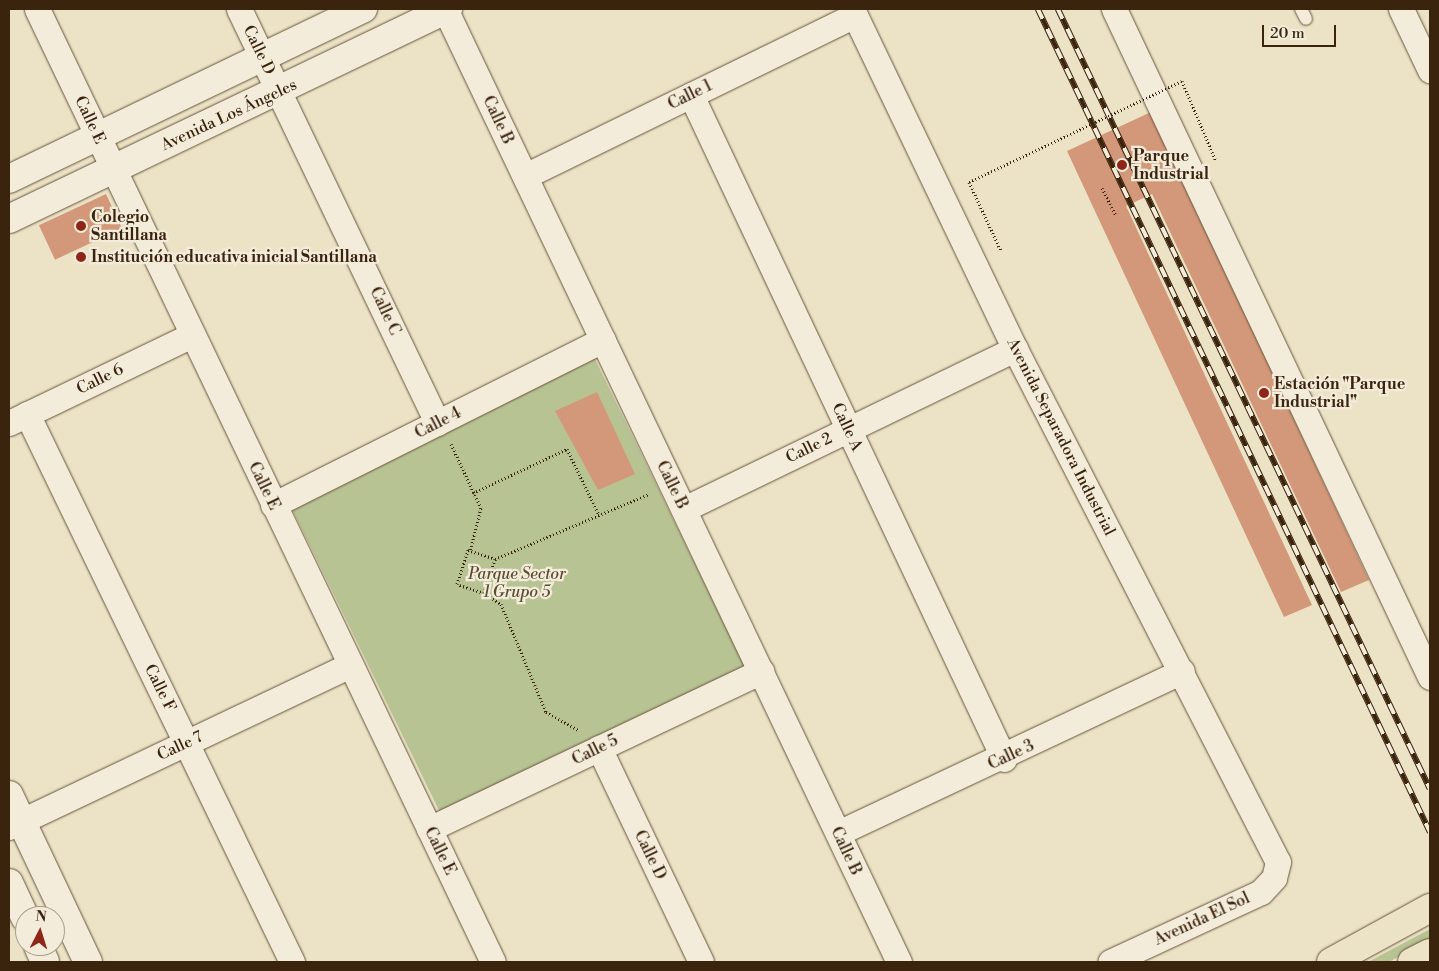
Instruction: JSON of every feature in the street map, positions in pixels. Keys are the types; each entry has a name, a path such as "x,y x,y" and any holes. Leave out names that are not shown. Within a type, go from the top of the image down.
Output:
{"main road":[{"path":"1331,962 1430,908"},
{"path":"1412,962 1430,952"}],"street":[{"name":"Calle E","path":"36,9 493,962"},
{"name":"Calle D","path":"239,9 262,58 280,90"},
{"path":"9,179 363,9"},
{"name":"Avenida Los Ángeles","path":"9,219 446,9"},
{"name":"Calle B","path":"446,9 899,962"},
{"path":"1114,9 1430,677"},
{"path":"1400,9 1430,70"},
{"name":"Calle 1","path":"525,176 691,95 854,12"},
{"name":"Avenida Separadora Industrial","path":"854,12 1015,349 1278,862"},
{"name":"Calle C","path":"280,90 439,422"},
{"name":"Calle A","path":"691,95 1004,759"},
{"name":"Calle 6","path":"18,418 192,335"},
{"name":"Calle 4","path":"273,505 603,340"},
{"name":"Calle 2","path":"684,509 1015,349"},
{"name":"Calle F","path":"18,418 186,743 292,962"},
{"name":"Calle 7","path":"15,824 350,665"},
{"name":"Calle 5","path":"429,829 761,671"},
{"name":"Calle 3","path":"838,833 1004,759 1182,672"},
{"name":"Calle D","path":"597,749 701,962"},
{"path":"9,795 15,824 88,962"},
{"name":"Avenida El Sol","path":"1110,962 1261,892 1274,878 1278,862"},
{"path":"9,883 20,906"}],"path":[{"path":"1001,251 969,182 1182,81 1216,160"},
{"path":"1102,188 1116,215"},
{"path":"439,422 481,508 470,550 457,584 484,593 501,604 546,712 587,736 597,749"},
{"path":"473,493 567,449 599,516"},
{"path":"650,484 658,501"},
{"path":"470,550 495,559 654,492"},
{"path":"484,593 495,559"}],"green space":[{"name":"Parque Sector 1 Grupo 5","path":"594,357 746,668 442,816 290,505"},
{"path":"1430,929 1430,939 1389,962 1368,962"}],"building":[{"name":"Estación \"Parque Industrial\"","path":"1151,112 1369,580 1341,592 1152,194 1126,206 1312,605 1284,617 1067,151"},
{"name":"Colegio Santillana","path":"106,194 122,228 55,260 39,225"},
{"path":"597,392 635,474 598,490 555,411"}],"railway":[{"path":"1038,9 1430,832"},
{"path":"1058,9 1430,789"}],"place":[{"name":"Parque Industrial","path":"1122,165"},
{"name":"Colegio Santillana","path":"81,226"},
{"name":"Institución educativa inicial Santillana","path":"81,257"},
{"name":"Estación \"Parque Industrial\"","path":"1264,393"}]}
